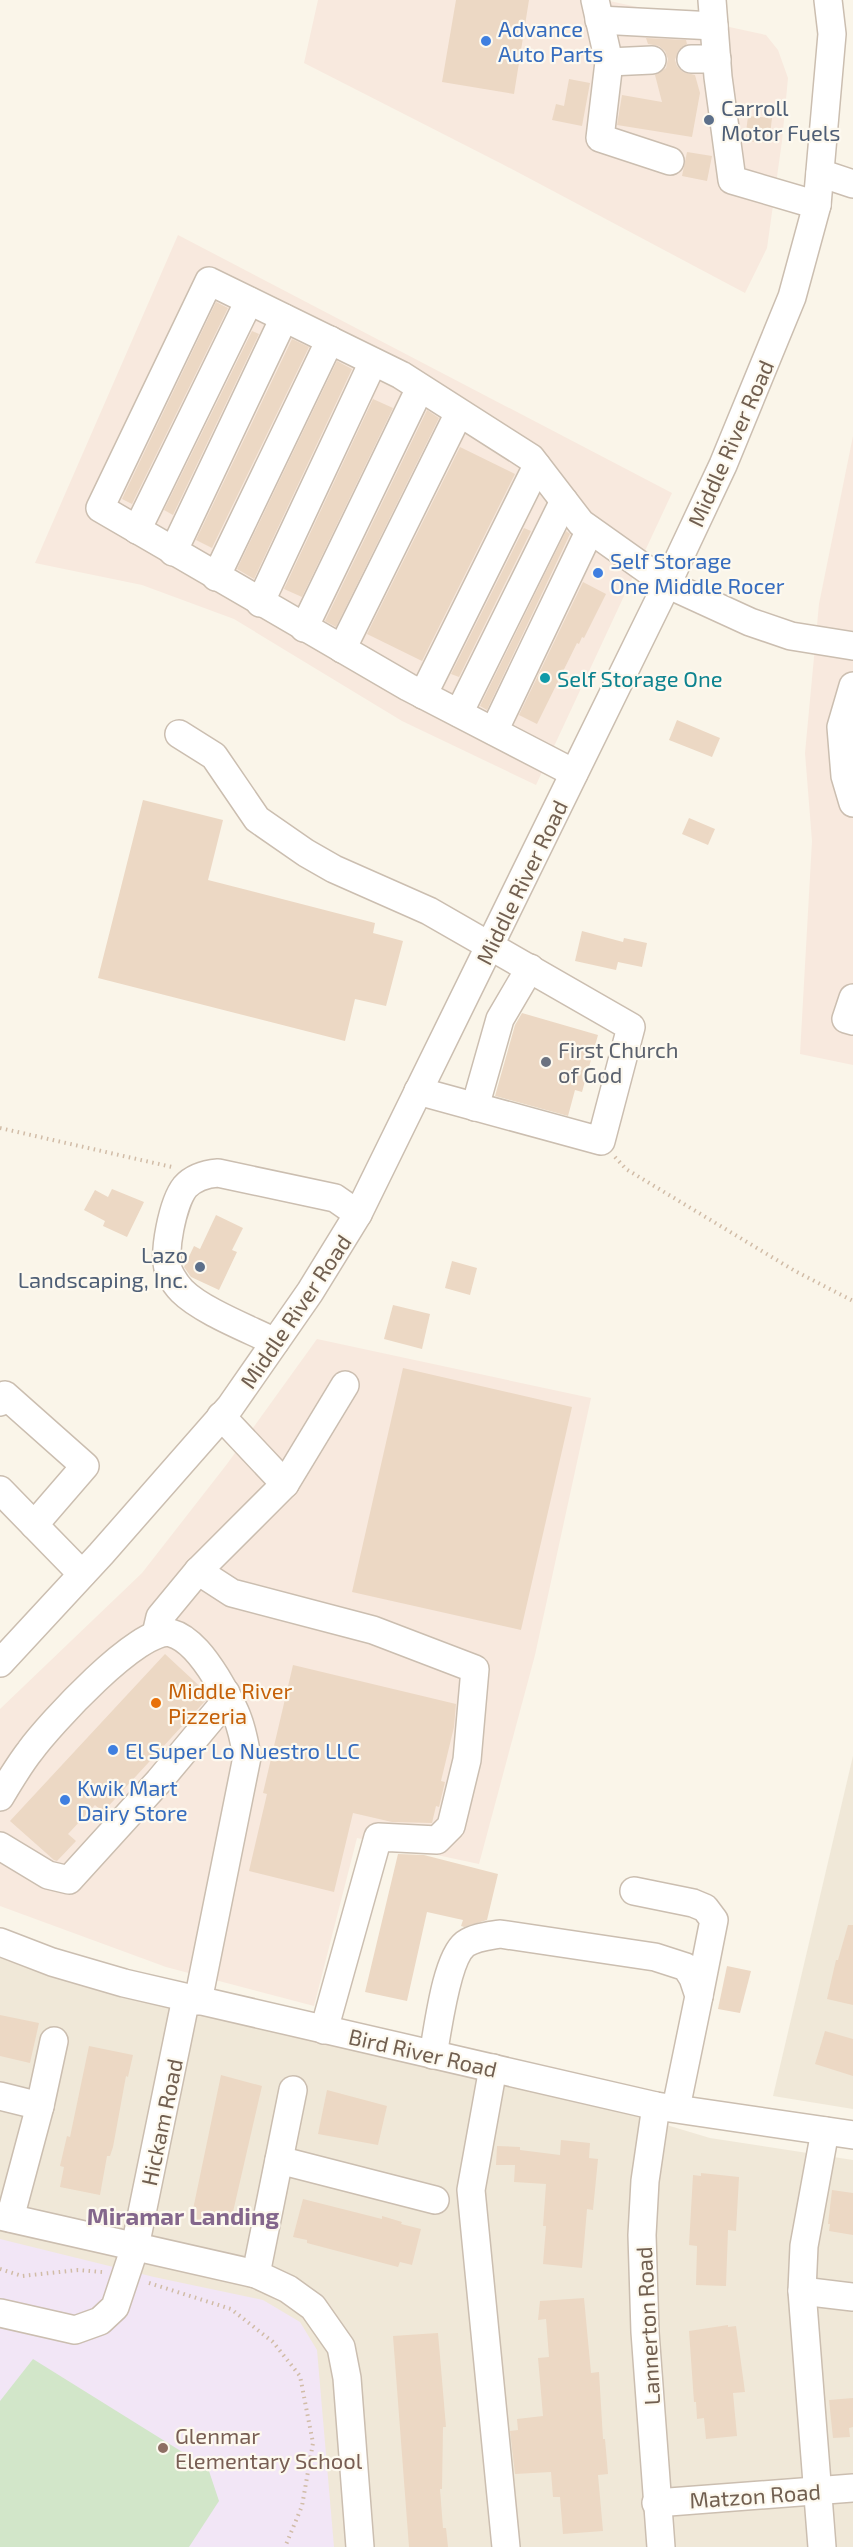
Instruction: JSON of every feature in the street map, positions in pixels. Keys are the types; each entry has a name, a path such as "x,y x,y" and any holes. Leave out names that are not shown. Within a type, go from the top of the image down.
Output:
{"street":[{"name":"Middle River Road","path":"0,1663 221,1416 310,1292 358,1214 667,584 755,390 792,297 817,205 832,34 828,0"},
{"path":"670,161 600,138 609,62 597,10 713,13 704,59 732,180 817,205"},
{"path":"609,62 652,60"},
{"path":"820,173 853,184"},
{"path":"574,773 423,695 99,508 209,281 420,387 531,458 581,523 667,584 750,622 791,636 853,646"},
{"path":"137,530 249,301"},
{"path":"173,552 284,318"},
{"path":"216,577 330,340"},
{"path":"260,603 374,362"},
{"path":"304,628 420,387"},
{"path":"342,649 459,413"},
{"path":"423,695 537,466"},
{"path":"459,714 564,501"},
{"path":"494,731 590,530"},
{"path":"851,698 841,728 845,776 853,803"},
{"path":"179,734 214,756 257,819 296,846 334,869 429,910 630,1027 601,1141 418,1091"},
{"path":"475,1107 500,1019 530,968"},
{"path":"853,998 846,1019 853,1021"},
{"path":"275,1342 192,1300 180,1289 169,1270 171,1221 177,1200 186,1187 204,1174 218,1173 335,1198 358,1214"},
{"path":"0,1797 30,1751 50,1727 111,1665 135,1645 156,1634 160,1617 198,1571 285,1484 345,1385"},
{"path":"0,1402 5,1395 85,1466 34,1525"},
{"path":"221,1416 285,1484"},
{"path":"0,1490 82,1574"},
{"path":"198,1571 232,1593 373,1630 475,1670 467,1760 451,1826 437,1840 378,1837 324,2030"},
{"name":"Hickam Road","path":"0,2313 75,2330 100,2321 115,2307 135,2247 192,2000 247,1757 243,1730 233,1704 207,1663 188,1643 170,1633 156,1634"},
{"path":"0,1846 48,1875 69,1880 159,1781 220,1708 226,1693"},
{"name":"Lannerton Road","path":"634,1891 693,1903 705,1908 714,1920 699,1996 645,2181 642,2235 645,2332 661,2547"},
{"path":"433,2055 451,1967 457,1953 466,1943 482,1936 500,1934 655,1957 686,1967 693,1978 699,1996"},
{"name":"Bird River Road","path":"0,1942 52,1962 124,1983 433,2055 666,2107 853,2135"},
{"path":"54,2041 40,2106 5,2217 256,2274 288,2289 313,2307 341,2347 347,2378 360,2547"},
{"path":"493,2068 471,2190 506,2547"},
{"path":"256,2274 293,2091"},
{"path":"0,2096 40,2106"},
{"path":"822,2547 802,2291 804,2246 825,2131"},
{"path":"279,2160 435,2200"},
{"path":"802,2291 853,2297"},
{"name":"Matzon Road","path":"656,2503 853,2488"}],"path":[{"path":"0,1128 204,1174"},
{"path":"601,1141 626,1168 795,1271 853,1301"},
{"path":"0,2269 22,2276 78,2270 112,2273"},
{"path":"142,2281 231,2308 273,2342 300,2376 312,2443 302,2506 285,2547"}],"shaded area":[{"path":"318,0 605,0 766,35 778,50 788,78 767,248 745,293 504,165 304,63"},
{"path":"178,235 672,493 536,785 402,721 234,619 142,585 35,563"},
{"path":"853,436 853,1065 800,1054 812,841 805,753 819,604"},
{"path":"317,1339 591,1398 535,1655 479,1864 357,1838 314,2006 166,1967 0,1906 0,1709 142,1573 227,1464"},
{"path":"853,1756 853,2109 773,2096"},
{"path":"0,1939 433,2055 710,2138 853,2160 853,2547 0,2547"},
{"name":"Glenmar Elementary School","path":"0,2239 154,2277 263,2300 300,2322 317,2350 334,2547 0,2547"}],"green space":[{"path":"33,2359 208,2468 219,2501 189,2547 0,2547 0,2401"}],"building":[{"name":"Advance Auto Parts","path":"456,0 529,0 514,94 442,82"},
{"path":"646,38 686,40 687,44 678,51 675,60 683,72 695,75 700,93 692,137 617,125 622,95 662,102 655,75 666,68 668,59 665,51 659,46 648,44"},
{"path":"569,79 590,83 582,126 552,120 556,104 564,106"},
{"path":"748,116 772,118 769,143 745,141"},
{"path":"687,152 712,156 707,181 682,176"},
{"path":"216,302 228,308 132,504 122,499"},
{"path":"252,331 259,334 173,515 164,510"},
{"path":"292,339 309,347 212,548 196,540"},
{"path":"337,361 352,369 254,579 237,569"},
{"path":"373,399 393,408 302,597 284,589"},
{"path":"427,410 439,418 336,627 325,621"},
{"path":"460,447 515,474 422,661 367,634"},
{"path":"524,528 531,531 459,677 451,674"},
{"path":"566,531 570,534 487,710 480,706"},
{"name":"Self Storage One","path":"583,582 606,594 584,638 582,637 579,644 577,643 537,724 519,715"},
{"path":"677,720 720,738 712,757 669,740"},
{"path":"143,800 223,820 208,880 375,923 373,933 403,941 386,1006 355,999 345,1041 98,978"},
{"path":"689,818 715,829 708,845 682,834"},
{"path":"582,931 623,942 624,938 647,943 642,967 618,962 616,970 575,961"},
{"name":"First Church of God","path":"522,1013 598,1035 582,1092 575,1090 568,1116 495,1096 515,1025"},
{"path":"112,1189 144,1202 127,1237 103,1226 105,1221 84,1210 95,1190 108,1197"},
{"path":"216,1215 243,1228 232,1250 237,1252 219,1290 191,1277 184,1267 194,1246 200,1249"},
{"path":"452,1261 477,1268 470,1295 445,1288"},
{"path":"393,1305 430,1314 422,1349 384,1339"},
{"path":"403,1368 572,1407 521,1630 352,1592"},
{"path":"165,1654 207,1693 206,1700 103,1812 95,1805 68,1834 76,1841 57,1861 54,1860 10,1821"},
{"path":"293,1665 456,1704 454,1727 441,1781 445,1782 439,1807 436,1806 432,1823 392,1822 353,1813 334,1892 249,1871 267,1794 263,1793"},
{"path":"398,1854 424,1855 498,1874 487,1920 464,1927 461,1926 463,1920 427,1912 407,2001 365,1992"},
{"path":"848,1925 853,1925 853,2005 827,1999 836,1960 838,1960"},
{"path":"727,1966 751,1971 740,2013 718,2009"},
{"path":"0,2015 39,2023 30,2063 0,2056"},
{"path":"825,2031 853,2039 853,2076 815,2064"},
{"path":"89,2046 133,2055 128,2077 126,2076 113,2147 110,2156 107,2156 100,2195 60,2187 64,2167 60,2166 67,2136 70,2137"},
{"path":"221,2075 262,2086 230,2225 191,2219"},
{"path":"327,2090 387,2106 378,2145 318,2134"},
{"path":"561,2140 590,2143 589,2158 598,2159 593,2210 587,2209 582,2268 543,2264 546,2184 514,2182 515,2165 496,2165 497,2146 520,2147 520,2150 560,2155"},
{"path":"701,2173 739,2177 736,2231 728,2230 726,2286 696,2285 697,2246 689,2245 693,2175 701,2176"},
{"path":"832,2190 853,2193 853,2235 829,2231"},
{"path":"303,2199 382,2219 382,2216 421,2229 412,2265 400,2262 398,2267 307,2243 307,2240 293,2237"},
{"path":"584,2298 591,2373 599,2372 603,2439 605,2439 608,2474 598,2475 603,2531 563,2534 560,2497 553,2497 551,2472 515,2474 510,2431 518,2430 517,2419 543,2416 538,2358 549,2357 546,2319 538,2320 540,2301"},
{"path":"728,2325 728,2327 736,2326 745,2392 733,2393 737,2436 706,2439 704,2418 697,2419 696,2402 694,2402 689,2331"},
{"path":"438,2333 446,2427 443,2427 442,2489 440,2489 443,2528 446,2528 448,2547 409,2547 393,2336"},
{"path":"853,2398 853,2427 849,2428 850,2437 833,2438 829,2400"}],"place":[{"name":"Advance Auto Parts","path":"486,41"},
{"name":"Carroll Motor Fuels","path":"709,120"},
{"name":"Self Storage One Middle Rocer","path":"598,573"},
{"name":"Self Storage One","path":"545,678"},
{"name":"First Church of God","path":"546,1062"},
{"name":"Lazo Landscaping, Inc.","path":"200,1267"},
{"name":"Middle River Pizzeria","path":"156,1703"},
{"name":"El Super Lo Nuestro LLC","path":"113,1750"},
{"name":"Kwik Mart Dairy Store","path":"65,1800"},
{"name":"Glenmar Elementary School","path":"163,2448"}],"district":[{"name":"Miramar Landing","path":"183,2215"}]}
